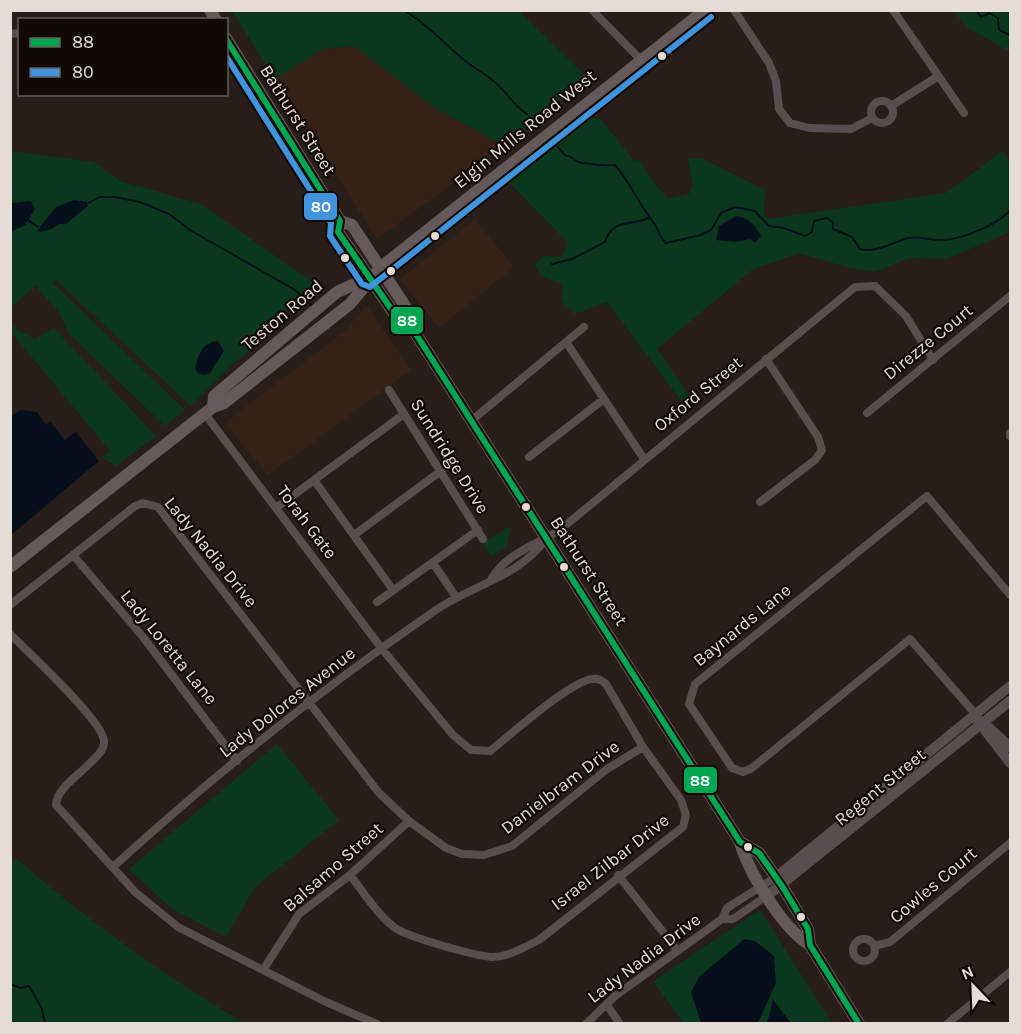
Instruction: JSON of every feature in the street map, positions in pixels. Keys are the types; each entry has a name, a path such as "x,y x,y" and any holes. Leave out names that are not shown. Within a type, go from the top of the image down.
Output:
{"main road":[{"name":"Elgin Mills Road West","path":"369,278 705,10"},
{"name":"Bathurst Street","path":"228,41 340,221 352,225 407,309 407,320 740,842 746,862 796,936 810,945"},
{"name":"Bathurst Street","path":"340,221 338,232 369,278 396,316 407,320"},
{"name":"Teston Road","path":"10,567 209,410 214,396 337,292 369,278"},
{"name":"Bathurst Street","path":"740,842 759,853 779,882 808,929 810,945 859,1023"}],"street":[{"path":"592,10 641,60"},
{"path":"734,10 769,63 776,81 779,109 790,123 809,128 850,129 872,118"},
{"path":"893,10 964,113"},
{"path":"891,106 937,77"},
{"path":"882,101 891,106 892,118 886,123 878,123 872,118 871,108 876,102 882,101"},
{"name":"Oxford Street","path":"546,539 855,287 874,286 906,316 933,360"},
{"name":"Direzze Court","path":"867,413 1011,296"},
{"path":"471,421 584,327"},
{"path":"566,342 644,459"},
{"path":"760,502 815,460 822,450 818,437 766,360"},
{"name":"Sundridge Drive","path":"389,390 483,539"},
{"path":"529,457 604,399"},
{"name":"Torah Gate","path":"209,410 276,508 382,649"},
{"path":"276,508 404,414"},
{"path":"354,536 441,471"},
{"path":"314,480 393,590"},
{"name":"Baynards Lane","path":"975,715 910,639 752,768 743,772 732,768 689,704 695,684 927,496 1011,595"},
{"name":"Lady Nadia Drive","path":"10,605 135,506 143,503 158,507 310,703"},
{"path":"377,602 478,530"},
{"name":"Lady Dolores Avenue","path":"113,867 179,807 310,703 456,597 492,578 507,575 533,556 546,539"},
{"name":"Lady Loretta Lane","path":"73,555 143,637 237,761"},
{"path":"433,563 456,597"},
{"path":"10,634 81,706 103,733 105,742 100,753 58,793 56,805 135,892 178,927 326,1002 377,1023"},
{"name":"Israel Zilbar Drive","path":"350,875 374,907 396,929 492,957 515,952 539,940 686,821 681,800 643,747 606,684 592,678 570,689 490,751 471,750 453,735 382,649"},
{"name":"Regent Street","path":"779,882 1011,686"},
{"name":"Regent Street","path":"765,891 1011,702"},
{"name":"Danielbram Drive","path":"310,703 372,785 409,821 446,848 462,854 484,855 512,846 607,769 643,747"},
{"path":"975,715 1011,763"},
{"path":"983,725 1011,747"},
{"name":"Balsamo Street","path":"263,970 299,914 350,875 409,821"},
{"name":"Cowles Court","path":"874,946 890,942 1011,843"},
{"path":"618,875 678,951"},
{"name":"Lady Nadia Drive","path":"586,1023 608,1005 615,996 722,919 727,908 765,891"},
{"path":"947,1023 1011,972"},
{"path":"608,1005 620,1023"}],"shaded area":[{"path":"354,46 435,108 504,146 377,239 275,79 323,49"},
{"path":"475,219 514,267 439,328 400,279"},
{"path":"366,305 411,370 268,475 225,423 346,330"}],"green space":[{"path":"232,11 519,11 588,78 504,146 435,108 354,46 323,49 275,79"},
{"path":"953,11 1010,11 1010,52 967,27"},
{"path":"588,118 600,118 633,160 640,161 651,179 668,199 689,194 693,184 688,159 701,158 765,190 764,215 768,219 946,193 1003,151 1010,162 1010,232 946,259 909,258 875,272 850,268 799,253 752,270 657,349 689,395 685,406 607,302 575,314 562,301 563,284 541,276 535,265 545,256 562,257 567,242 509,182 540,151"},
{"path":"11,151 94,162 120,181 201,204 318,286 283,313 286,321 234,363 191,406 56,280 53,283 185,410 165,426 69,334 59,312 36,286 11,307"},
{"path":"10,321 17,330 35,339 54,328 156,436 116,466 103,458 110,451 11,332"},
{"path":"511,526 507,546 491,556 483,543"},
{"path":"277,744 339,820 255,887 226,937 171,908 129,869"},
{"path":"16,858 126,946 245,1023 11,1023 10,861"},
{"path":"760,910 832,1023 683,1023 653,981"}],"water":[{"path":"74,200 87,202 88,206 66,224 58,224 52,229 37,231 56,207"},
{"path":"31,201 35,209 25,225 11,232 11,203"},
{"path":"736,216 748,220 756,228 761,236 755,243 750,239 736,242 716,240 719,226"},
{"path":"218,341 224,351 210,373 204,375 198,373 195,368 202,350 208,344"},
{"path":"21,410 37,412 46,425 50,421 65,440 76,432 99,461 11,535 11,416"},
{"path":"744,939 755,941 774,956 776,983 758,1023 701,1023 691,992 699,977"},
{"path":"773,1000 791,1023 767,1023"}],"waterway":[{"path":"403,10 427,27 464,60 494,81 527,114"},
{"path":"976,10 981,17 990,13 998,18 999,30 1010,35"},
{"path":"557,146 565,155 580,162 615,165 666,243 701,235 711,230 721,213 735,207 755,211 769,226 784,228 805,236 812,232 814,221 827,218 833,222 833,229 852,237 860,249 866,250 878,249 908,238 940,240 958,238 987,227 1010,211"},
{"path":"89,203 99,197 115,197 140,202 169,214 190,230 295,290 313,307"},
{"path":"552,264 572,259 605,242 608,234 618,226 648,218"},
{"path":"28,220 38,227"},
{"path":"10,984 21,988 29,986 42,1009 45,1024"}],"transit line":[{"name":"80","path":"228,59 331,223 330,236 362,284 370,287 711,17"},
{"name":"88","path":"228,42 340,221 338,232 396,316 407,320 740,842 759,853 782,886 808,929 810,945 859,1024"}]}
